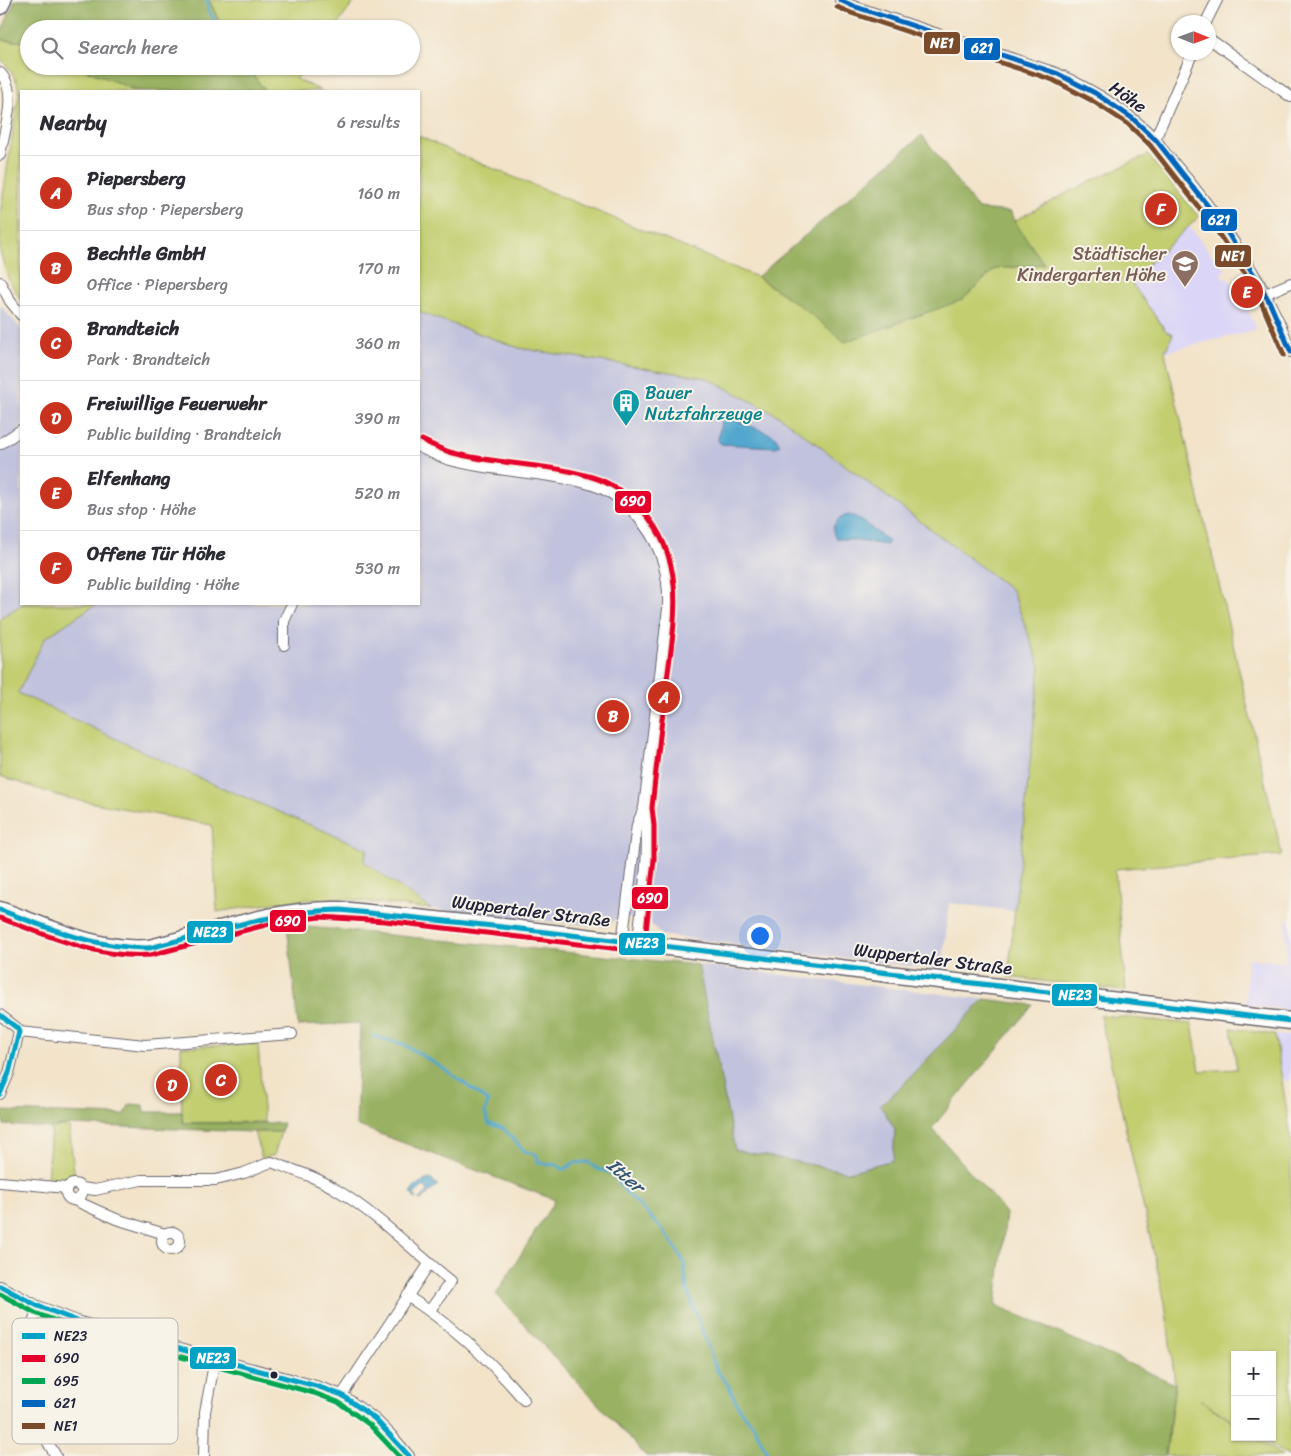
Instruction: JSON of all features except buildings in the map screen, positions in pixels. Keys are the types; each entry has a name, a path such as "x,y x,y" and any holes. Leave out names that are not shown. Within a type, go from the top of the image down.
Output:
{"main road":[{"path":"0,6 3,0"},
{"name":"Wuppertaler Straße","path":"0,910 89,942 131,950 150,948 272,916 320,909 386,914 1291,1021"}],"street":[{"name":"Höhe","path":"840,0 853,6 1047,70 1085,86 1124,113 1155,139 1204,201 1243,257 1265,294 1291,352"},
{"path":"1210,15 1217,0"},
{"path":"1216,44 1291,97"},
{"path":"1155,139 1190,60"},
{"path":"0,72 9,87 10,98 0,155"},
{"path":"0,100 6,124"},
{"path":"0,282 10,301 20,314"},
{"path":"1265,294 1291,283"},
{"path":"0,444 20,431"},
{"path":"420,447 448,460 572,480 603,489 615,496 637,516 652,534 661,552 666,569 668,608 644,808 637,825 630,943"},
{"path":"284,645 284,621 292,605"},
{"path":"630,943 648,846 644,808"},
{"path":"0,1015 17,1028 19,1032 0,1094"},
{"path":"19,1032 145,1045 292,1034"},
{"path":"165,1234 116,1219 74,1200 67,1196 67,1188 70,1184 75,1184 82,1188 95,1190 141,1180 216,1180 270,1162 319,1180 344,1194 451,1281 430,1310"},
{"path":"0,1182 67,1188"},
{"path":"74,1200 81,1196 82,1188"},
{"path":"342,1395 429,1264"},
{"path":"0,1286 38,1306 70,1318"},
{"path":"407,1296 430,1310 464,1338 496,1368 524,1400"},
{"path":"35,1318 38,1306"},
{"path":"178,1350 316,1386 342,1395 375,1419 404,1454"},
{"path":"204,1456 205,1412 215,1360"},
{"path":"50,1444 56,1456"}],"shaded area":[{"name":"Städtischer Kindergarten Höhe","path":"1189,226 1226,270 1221,274 1225,280 1228,278 1241,296 1257,330 1165,352 1166,331 1130,281"},
{"path":"0,305 20,328 21,605 0,618"},
{"path":"420,312 519,348 706,377 779,416 1012,590 1040,666 1015,911 949,903 942,970 661,935 647,920 618,917 606,927 431,909 364,861 367,849 206,781 17,693 45,638 94,605 420,605"},
{"path":"1286,919 1291,920 1291,1010 1245,1005 1248,958 1286,963"},
{"path":"698,965 984,999 900,1088 880,1105 895,1129 893,1160 849,1172 735,1150"},
{"path":"1275,1035 1291,1036 1291,1080 1282,1081"}],"green space":[{"path":"15,0 209,0 219,20 20,20 20,41 0,40 0,35"},
{"path":"209,0 356,0 341,20 219,20"},
{"path":"0,40 20,41 20,75 98,75 136,90 20,90 20,298 9,281 0,252 0,214 19,92 17,82 0,57"},
{"path":"98,75 253,75 264,90 181,90 136,90"},
{"path":"253,75 299,75 296,79 320,90 264,90"},
{"path":"922,135 978,209 1011,212 1014,221 1044,264 995,269 962,300 845,342 802,307 757,277"},
{"path":"420,136 455,153 757,277 802,307 962,300 995,269 1044,264 1014,221 1090,181 1148,155 1199,217 1130,281 1166,331 1173,334 1165,352 1282,855 1115,869 1126,991 1008,977 1040,666 1012,590 779,416 707,378 519,348 420,312"},
{"path":"21,605 94,605 45,638 18,693 206,781 367,849 364,862 431,909 335,898 287,901 217,912 212,825 62,797 0,776 0,618"},
{"path":"287,925 698,965 735,1150 849,1172 893,1160 895,1129 880,1105 900,1088 984,999 1033,1005 932,1128 1006,1213 996,1305 1175,1384 1165,1456 646,1456 496,1294 555,1200 356,1125 360,1023 298,1026"},
{"path":"1100,1015 1192,1024 1200,1071 1237,1069 1231,1028 1275,1035 1291,1138 1291,1456 1288,1456 1265,1441 1276,1441 1276,1351 1231,1351 1231,1419 1200,1400 1231,1421 1231,1441 1260,1441 1282,1456 1166,1456 1175,1384 1165,1303"},
{"path":"258,1044 264,1122 182,1123 181,1047"},
{"path":"130,1104 143,1105 144,1112 182,1112 183,1123 283,1123 281,1132 69,1125 51,1128 4,1125 1,1111 123,1115"},
{"path":"69,1125 75,1180 47,1180 51,1128"},
{"path":"254,1132 281,1132 274,1155 262,1159"}],"water":[{"path":"726,416 775,436 780,445 775,447 721,444 718,441 721,421"},
{"path":"849,515 856,517 887,540 887,545 836,538 833,530 835,523"},
{"path":"430,1179 438,1185 419,1200 428,1191 424,1186 414,1194 417,1199 414,1198 411,1193 415,1187"}],"waterway":[{"path":"207,0 208,10 214,20"},
{"name":"Itter","path":"373,1036 403,1044 446,1070 488,1101 485,1113 489,1124 503,1128 524,1151 537,1155 538,1162 549,1165 556,1164 564,1170 573,1163 589,1162 597,1169 609,1172 617,1180 624,1190 664,1231 680,1255 684,1263 687,1289 717,1371 728,1385 740,1410 754,1426 769,1456"}],"transit line":[{"name":"621","path":"840,0 853,6 1056,73 1095,93 1132,118 1156,140 1222,224 1269,301 1291,352"},
{"name":"NE1","path":"837,7 1053,80 1091,100 1128,124 1150,145 1215,228 1262,304 1284,355"},
{"name":"690","path":"0,918 74,945 93,950 131,955 151,955 273,923 320,917 385,921 637,951 644,949 654,860 652,808 674,617 675,594 667,551 657,530 642,510 613,486 575,472 488,460 453,453 422,440"},
{"name":"NE23","path":"0,910 91,941 110,945 149,948 267,918 315,911 340,910 512,928 1291,1021"},
{"name":"NE23","path":"0,1015 17,1028 19,1032 9,1073 0,1094"},
{"name":"NE23","path":"0,1286 38,1306 70,1318"},
{"name":"695","path":"0,1294 48,1318"},
{"name":"NE23","path":"178,1349 316,1386 342,1395 375,1419 409,1456"},
{"name":"695","path":"178,1356 314,1393 338,1402 370,1425 399,1456"}],"place":[{"name":"Offene Tür Höhe","path":"1161,209"},
{"name":"Städtischer Kindergarten Höhe","path":"1185,288"},
{"name":"Elfenhang","path":"1247,292"},
{"name":"Bauer Nutzfahrzeuge","path":"626,427"},
{"name":"Piepersberg","path":"664,697"},
{"name":"Bechtle GmbH","path":"613,716"},
{"name":"Brandteich","path":"221,1080"},
{"name":"Freiwillige Feuerwehr","path":"172,1085"}]}
